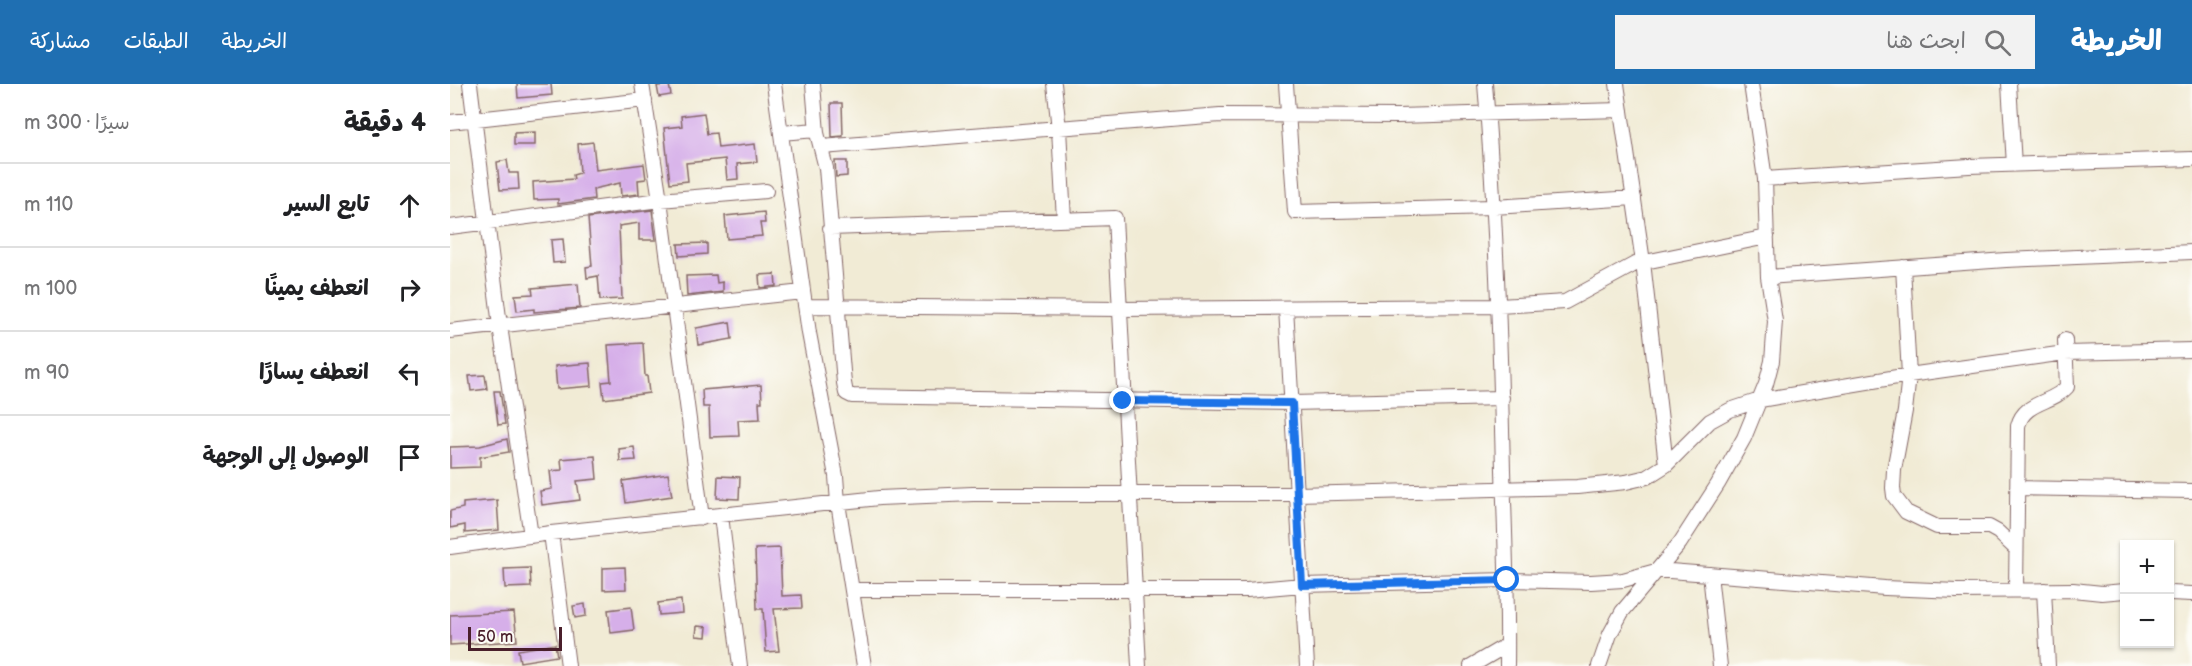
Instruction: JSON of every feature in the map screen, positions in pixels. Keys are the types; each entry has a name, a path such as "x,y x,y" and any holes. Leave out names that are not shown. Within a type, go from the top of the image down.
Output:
{"street":[{"path":"470,84 500,326 531,536"},
{"path":"642,84 660,200 702,518"},
{"path":"774,84 804,299 836,476 838,502 864,666"},
{"path":"813,84 816,130 826,168 844,383 846,393 852,396 1292,403 1502,398"},
{"path":"1054,84 1064,220"},
{"path":"1286,84 1295,212 1494,207 1634,198"},
{"path":"1485,84 1494,207 1502,398 1507,666"},
{"path":"1617,84 1643,262 1665,465"},
{"path":"1599,666 1610,634 1622,612 1680,543 1718,484 1744,438 1760,400 1772,361 1774,313 1768,277 1765,179 1751,84"},
{"path":"2009,84 2014,165"},
{"path":"450,122 645,100"},
{"path":"822,147 1220,116 1488,115 1621,110"},
{"path":"781,133 816,130"},
{"path":"1765,179 1969,165 2192,159"},
{"path":"450,227 660,200 766,191"},
{"path":"830,228 1115,218 1138,666"},
{"path":"450,331 673,306 804,299 838,306 896,308 1120,309 1498,306 1565,302 1625,268 1643,262 1767,237"},
{"path":"1768,277 2006,260 2192,252"},
{"path":"1904,267 1909,375 1893,481 1894,496 1906,512 1928,525 1989,527 1998,532 2016,549"},
{"path":"1286,308 1307,666"},
{"path":"2016,590 2018,426 2020,417 2029,408 2066,389 2065,347"},
{"path":"450,547 551,533 879,498 973,494 1297,494 1577,487 1626,482 1647,477 1665,465 1710,421 1730,410 1760,400 2065,347 2192,350"},
{"path":"2017,488 2192,491"},
{"path":"721,516 740,666"},
{"path":"551,533 567,666"},
{"path":"852,590 1236,590 1302,585 1507,580 1591,582 1623,580 1656,571 1885,588 1957,591 2120,591"},
{"path":"1710,574 1720,666"},
{"path":"2044,590 2048,666"},
{"path":"2174,593 2192,594"},
{"path":"1471,666 1507,645"}],"building":[{"path":"517,84 551,84 552,95 518,98"},
{"path":"669,85 671,95 659,97 657,86"},
{"path":"831,103 842,103 843,136 832,137"},
{"path":"704,113 707,134 716,133 718,148 755,144 757,162 737,164 738,179 727,180 725,159 686,163 688,181 670,183 664,128 682,126 681,116"},
{"path":"535,132 535,145 514,145 514,133"},
{"path":"593,142 596,170 644,164 646,179 638,180 639,194 621,196 620,183 593,189 594,199 558,204 558,199 534,200 533,182 574,179 573,175 580,173 578,144"},
{"path":"507,160 509,173 518,173 519,189 500,190 497,162"},
{"path":"835,161 847,161 847,176 836,177"},
{"path":"652,210 656,240 639,240 639,223 619,226 622,299 600,300 598,276 587,278 586,267 592,266 588,218"},
{"path":"764,212 765,223 760,223 762,236 727,239 725,216"},
{"path":"563,239 565,262 553,263 551,240"},
{"path":"707,243 707,254 679,256 678,244"},
{"path":"775,274 776,286 760,288 759,275"},
{"path":"716,275 717,283 723,282 723,292 687,296 686,276"},
{"path":"578,284 580,308 534,312 534,309 517,311 515,295 533,294 532,288"},
{"path":"730,322 732,339 698,345 696,328"},
{"path":"643,343 645,376 647,376 649,393 604,399 602,382 611,381 608,345"},
{"path":"590,363 592,386 557,389 555,366"},
{"path":"485,375 487,389 471,391 469,376"},
{"path":"761,385 760,419 738,420 739,436 710,437 709,407 703,407 702,390"},
{"path":"494,391 500,391 505,424 498,425"},
{"path":"507,439 509,452 480,457 480,467 450,468 450,447 480,446"},
{"path":"634,447 636,460 620,461 619,449"},
{"path":"595,456 597,479 577,481 580,500 542,505 540,491 552,489 550,471 562,470 561,459"},
{"path":"668,474 672,496 626,503 623,481"},
{"path":"718,476 740,477 739,499 717,498"},
{"path":"497,500 499,530 465,533 465,525 450,528 450,511 463,508 463,503"},
{"path":"780,548 782,596 801,595 802,608 774,609 779,651 766,652 763,609 757,609 755,549"},
{"path":"625,567 626,589 603,590 603,568"},
{"path":"530,568 531,587 505,588 504,569"},
{"path":"681,600 682,613 659,615 658,603"},
{"path":"585,604 586,616 575,618 573,606"},
{"path":"631,607 634,630 611,633 608,610"},
{"path":"514,612 517,641 450,645 450,615"},
{"path":"697,626 707,627 706,637 696,636"},
{"path":"555,644 557,656 520,662 518,650"}],"route":[{"path":"1123,401 1292,403 1302,585 1507,580"}]}
